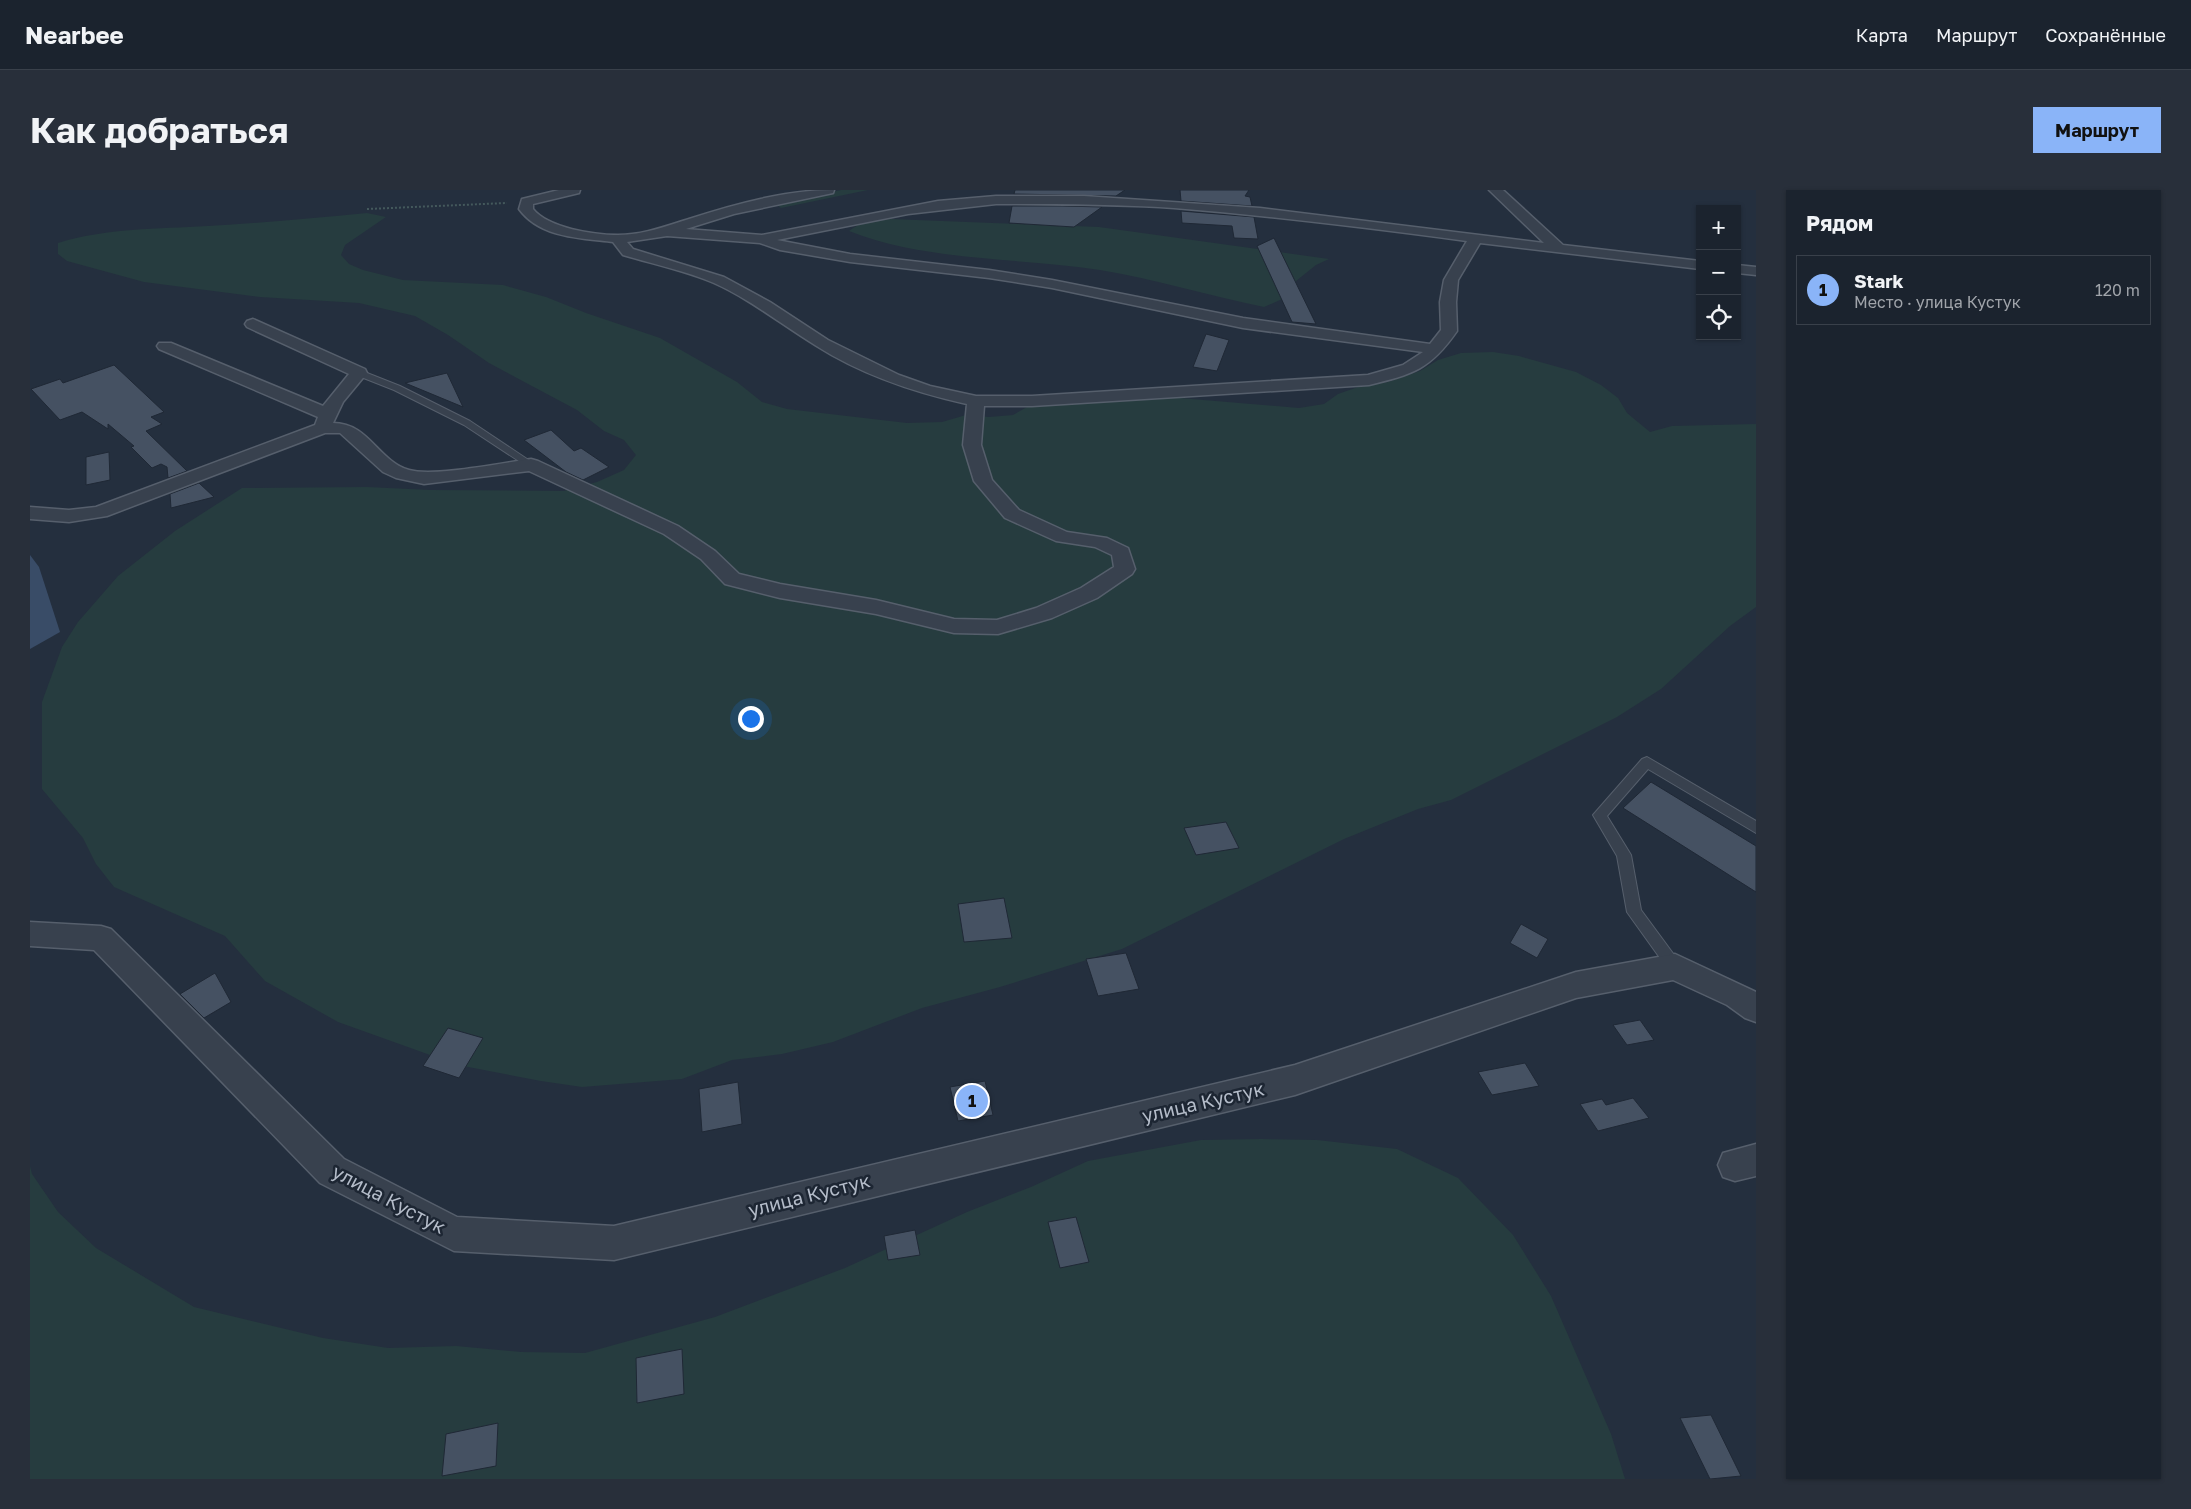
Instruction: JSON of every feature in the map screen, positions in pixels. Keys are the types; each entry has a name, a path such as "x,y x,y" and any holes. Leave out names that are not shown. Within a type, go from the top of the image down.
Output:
{"street":[{"path":"574,190 528,202 526,209 530,217 545,227 618,239 667,232 762,239 950,204 994,200 1047,200 1223,209 1361,222 1696,265"},
{"path":"667,232 692,222 732,211 828,190"},
{"path":"1495,190 1558,248"},
{"path":"618,239 628,252 719,280 765,305 822,343 893,379 926,390 976,401 1032,401 1369,380 1409,369 1427,358 1449,331 1448,302 1451,280 1477,238"},
{"path":"762,239 780,246 850,258 989,274 1052,284 1243,323 1315,331 1434,349"},
{"path":"1741,269 1756,271"},
{"path":"30,513 69,516 100,512 325,421 334,400 359,373 253,324"},
{"path":"165,346 325,421 344,428 390,468 404,474 424,478 531,466 671,530 708,555 732,579 780,591 876,607 954,626 998,627 1044,613 1089,593 1125,569 1121,552 1100,542 1062,537 1012,514 983,480 972,445 976,401"},
{"name":"улица Кустук","path":"30,934 101,938 332,1171 454,1234 614,1243 1295,1080 1576,985 1675,967"},
{"path":"1675,967 1737,996 1756,1009"}],"lane":[{"path":"359,373 397,388 467,423 531,466"},
{"path":"1675,967 1634,912 1624,855 1600,815 1647,762 1756,828"}],"path":[{"path":"367,209 528,202"}],"green space":[{"path":"841,190 868,190 781,208 776,204"},
{"path":"367,213 386,217 345,245 341,255 349,264 363,270 403,280 503,285 546,297 586,313 660,338 737,382 762,402 787,409 907,423 942,422 966,415 989,417 1013,415 1027,407 1052,403 1168,397 1299,408 1324,404 1338,394 1361,386 1388,382 1420,371 1438,360 1461,353 1493,352 1519,356 1576,372 1601,385 1618,398 1627,413 1650,432 1672,426 1756,424 1756,607 1730,626 1661,689 1617,717 1451,800 1418,809 1344,839 1122,949 1000,987 922,1008 833,1042 782,1054 732,1060 682,1079 582,1087 458,1065 338,1022 265,981 225,936 114,887 96,864 83,838 42,789 42,702 62,647 78,622 118,576 175,531 242,488 367,487 430,490 564,491 597,482 624,470 636,455 624,440 604,431 577,410 489,363 448,335 415,316 359,303 260,297 144,282 67,261 58,254 58,243 95,234"},
{"path":"891,219 1099,227 1329,259 1316,265 1296,281 1291,291 1280,300 1264,307 1100,270 940,253 878,241 849,231 864,223"},
{"path":"1201,1140 1317,1140 1397,1149 1458,1178 1513,1235 1551,1296 1611,1434 1625,1479 30,1479 30,1166 32,1174 58,1212 96,1248 194,1307 323,1338 388,1348 456,1346 521,1352 585,1353 715,1317 845,1268 967,1212 1031,1187 1088,1161"}],"water":[{"path":"30,555 39,567 60,632 30,649"}],"building":[{"path":"1015,190 1125,190 1116,196 1014,194"},
{"path":"1180,190 1249,190 1245,196 1250,197 1252,206 1181,201"},
{"path":"1012,206 1102,207 1074,227 1009,223"},
{"path":"1181,211 1254,217 1258,239 1234,238 1232,226 1182,223"},
{"path":"1274,238 1316,324 1292,322 1257,246"},
{"path":"1206,334 1229,340 1217,371 1193,367"},
{"path":"114,365 164,412 151,417 162,424 146,431 187,471 168,478 167,467 161,464 152,468 131,447 134,446 108,424 108,429 82,412 60,420 31,389 60,379 63,383"},
{"path":"447,373 463,407 405,383"},
{"path":"551,430 574,451 581,448 609,467 583,480 566,472 524,440"},
{"path":"109,452 110,480 86,485 86,457"},
{"path":"199,483 214,497 171,508 170,494"},
{"path":"1651,782 1756,846 1756,892 1623,808"},
{"path":"1226,822 1239,848 1196,855 1184,828"},
{"path":"1004,898 1012,938 964,942 958,904"},
{"path":"1521,924 1548,939 1537,958 1510,943"},
{"path":"1126,953 1139,989 1098,996 1086,959"},
{"path":"215,973 231,1002 204,1018 180,994"},
{"path":"1640,1020 1654,1040 1627,1045 1613,1025"},
{"path":"448,1028 483,1038 459,1078 423,1066"},
{"path":"1525,1063 1539,1086 1492,1095 1478,1072"},
{"path":"985,1081 993,1115 958,1121 950,1087"},
{"path":"738,1082 742,1124 702,1132 699,1089"},
{"path":"1633,1098 1649,1118 1598,1131 1580,1104 1602,1099 1606,1105"},
{"path":"1076,1217 1089,1262 1060,1268 1048,1222"},
{"path":"915,1230 920,1255 888,1260 884,1236"},
{"path":"682,1349 684,1394 637,1403 636,1358"},
{"path":"1711,1415 1741,1476 1710,1479 1680,1418"},
{"path":"498,1423 496,1466 442,1476 446,1434"}],"place":[{"name":"Stark","path":"972,1101"}]}
